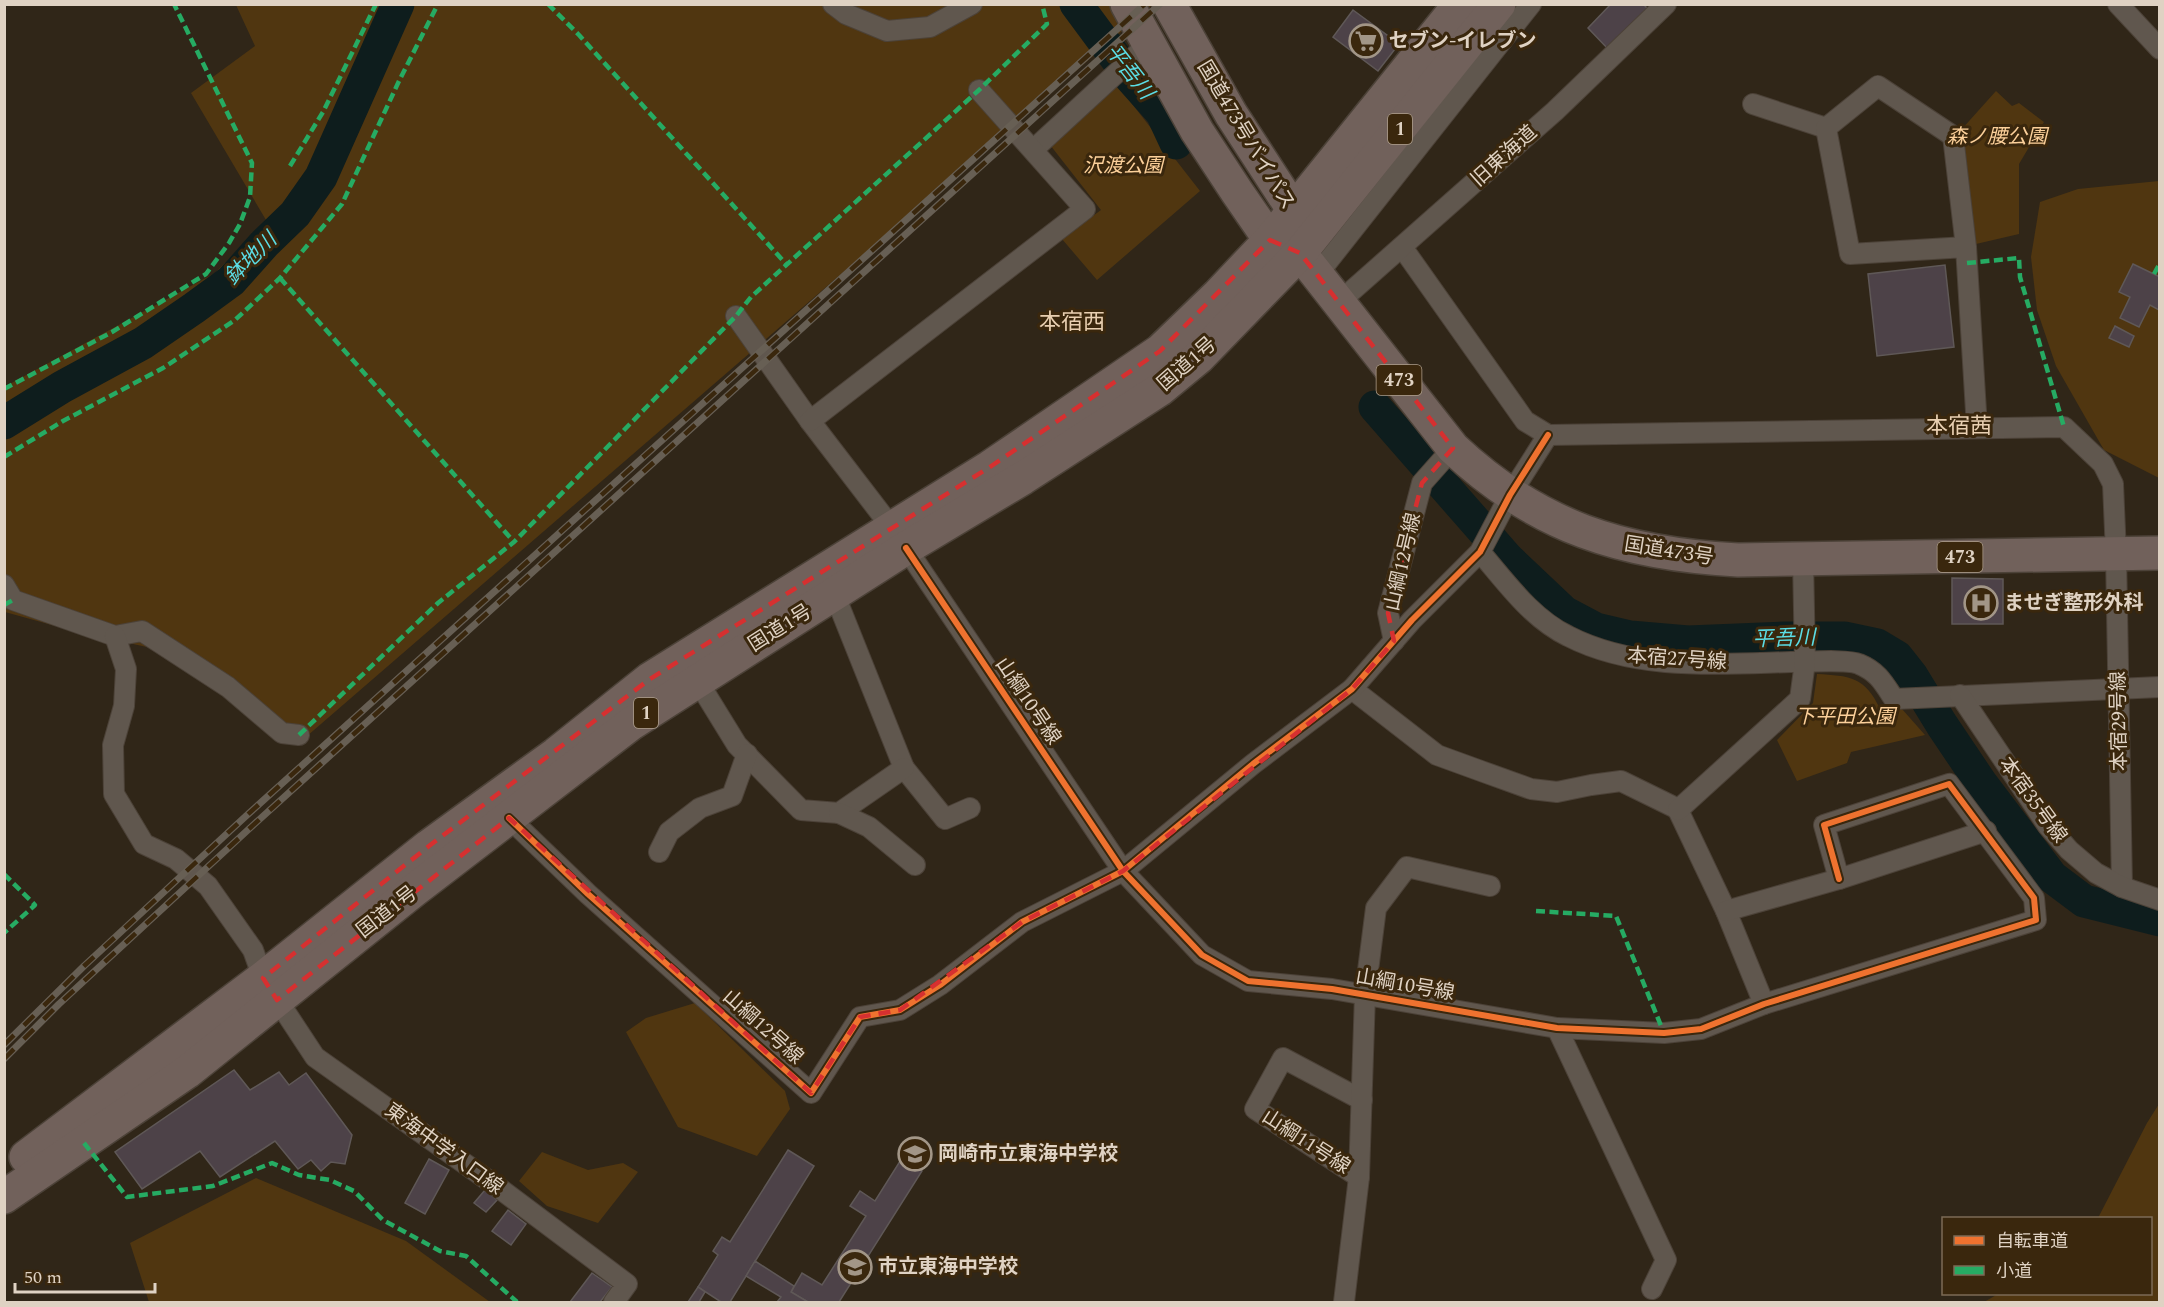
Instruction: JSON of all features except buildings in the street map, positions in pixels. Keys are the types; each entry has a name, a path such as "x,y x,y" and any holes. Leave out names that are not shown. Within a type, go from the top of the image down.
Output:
{"highway":[{"name":"国道473号バイパス","path":"1127,4 1144,48 1270,240 1309,264"},
{"name":"国道1号","path":"4,1173 270,989 509,818 632,723 834,593 899,538 990,467 1160,351 1270,240 1460,4"},
{"name":"国道1号","path":"4,1197 187,1072 270,989 429,846 556,754 650,679 899,538 1023,478 1159,390 1309,264 1383,149 1522,5"},
{"name":"国道473号バイパス","path":"1176,7 1231,114 1294,211 1309,264"},
{"name":"国道473号","path":"1309,264 1452,447 1481,474 1510,495 1539,512 1575,528 1637,548 1701,558 1738,560 2160,554"}],"street":[{"path":"833,4 846,14 887,31 930,27 972,4"},
{"name":"旧東海道","path":"1338,303 1555,111 1666,4"},
{"path":"2118,4 2160,49"},
{"path":"1309,264 1421,144 1522,5"},
{"path":"1034,149 1144,48"},
{"path":"1826,128 1878,86 1953,136 1966,247 1977,428"},
{"path":"810,421 1084,209 1034,149 979,90"},
{"path":"1753,104 1826,128"},
{"path":"1826,128 1850,254 1966,247"},
{"path":"1383,149 1421,144"},
{"path":"1122,871 1253,764 1352,689 1394,641 1480,552 1510,495 1548,435 1525,421 1402,247"},
{"name":"山綱10号線","path":"736,316 810,421 899,538 1122,871 1202,955 1248,981 1284,983 1365,994 1557,1028 1664,1033 1701,1029 1764,1004 2036,920 2034,898 1986,831"},
{"name":"本宿29号線","path":"1548,435 2064,427 2103,464 2113,484 2122,887"},
{"name":"山綱12号線","path":"1394,641 1388,613 1422,483 1452,447"},
{"name":"本宿27号線","path":"1480,552 1529,608 1568,636 1615,654 1650,660 1723,663 1857,663 1879,676 1894,699 1953,696"},
{"path":"1678,810 1800,699 1805,662 1803,559"},
{"path":"4,585 13,600 115,636 142,631 228,687 282,733 299,735"},
{"path":"834,593 904,768 945,819 970,808"},
{"name":"東海中学入口線","path":"115,636 126,669 124,706 113,746 114,794 144,844 176,859 208,886 253,950 270,989 315,1057 627,1284 614,1302"},
{"path":"697,680 737,745 801,810 839,813 869,827 915,865"},
{"path":"1953,696 2160,687"},
{"path":"1352,689 1437,755 1531,789 1557,792 1591,784 1621,781 1678,810 1726,911 1764,1004"},
{"name":"本宿35号線","path":"1953,696 2048,826 2069,850 2096,873 2122,887 2160,900"},
{"path":"659,852 669,832 700,808 732,795 747,754"},
{"path":"839,813 904,768"},
{"path":"1726,911 1839,879 1986,831 1949,784 1824,825 1839,879"},
{"name":"山綱12号線","path":"509,818 588,894 811,1093 860,1017 900,1010 940,985 1022,922 1122,871"},
{"path":"1344,1302 1359,1177 1365,994 1376,908 1407,867 1490,886"},
{"path":"1557,1028 1666,1260 1652,1289"},
{"name":"山綱11号線","path":"1359,1177 1255,1109 1283,1059 1362,1100"}],"highlighted area":[{"path":"1270,240 1300,253 1453,448 1422,483 1388,613 1394,641 1352,689 1123,871 1022,922 900,1010 860,1017 811,1093 509,818 277,1000 263,978 429,846 650,679 990,467 1160,351"}],"green space":[{"path":"236,5 1152,5 299,743 210,675 147,647 77,632 5,612 4,387 215,273 266,220 191,93 255,46"},
{"name":"沢渡公園","path":"1115,82 1200,191 1097,280 1062,239 1101,210 1047,141"},
{"name":"森ノ腰公園","path":"1996,91 2012,106 2019,103 2044,122 2019,164 2019,234 1976,244 1961,130"},
{"path":"2159,181 2159,478 2104,450 2056,366 2037,310 2031,257 2040,202 2078,189"},
{"name":"下平田公園","path":"1817,674 1855,680 1868,690 1880,709 1902,709 1925,735 1851,752 1847,763 1797,781 1777,740 1813,703"},
{"path":"695,1003 785,1091 790,1109 757,1156 678,1127 626,1032 646,1018"},
{"path":"2159,1104 2159,1302 1984,1302 1996,1295 2152,1295 2152,1217 2099,1217"},
{"path":"542,1152 588,1170 623,1163 638,1172 598,1223 547,1206 519,1181"},
{"path":"256,1178 406,1241 490,1302 149,1302 130,1243"}],"waterway":[{"name":"鉢地川","path":"4,423 62,387 143,343 194,308 231,281 295,214 321,177 398,4"},
{"name":"平吾川","path":"1076,4 1130,77 1162,113 1176,143"},
{"name":"平吾川","path":"1375,407 1508,559 1564,612 1596,629 1630,637 1688,642 1844,638 1877,645 1897,657 1912,676 1981,783 2052,877 2084,901 2160,920"}],"railway":[{"path":"4,1045 84,966 246,816 1145,4"},
{"path":"4,1059 59,1004 250,828 1160,4"}],"marked path":[{"path":"4,389 112,332 206,274 240,224 250,197 252,163 174,4"},
{"path":"290,166 323,112 376,4"},
{"path":"4,457 63,421 163,368 235,320 280,278 342,204 399,81 438,4"},
{"path":"548,4 579,35 787,265"},
{"path":"299,735 438,603 514,542 736,316 751,297 979,90 1047,24 1042,4"},
{"path":"1967,263 2019,258 2020,277 2064,427"},
{"path":"2154,274 2160,263"},
{"path":"280,278 514,542"},
{"path":"4,605 13,600"},
{"path":"4,874 35,905 4,933"},
{"path":"1536,911 1616,916 1664,1033"},
{"path":"84,1143 127,1197 213,1186 272,1163 299,1175 330,1180 354,1191 383,1220 440,1251 466,1256 517,1302"}],"cycle path":[{"path":"509,818 588,894 811,1093 860,1017 900,1010 940,985 1022,922 1123,871 1253,764 1352,689 1412,620 1480,552 1510,495 1548,435"},
{"path":"906,548 1123,871 1202,955 1248,981 1332,989 1557,1028 1664,1033 1701,1029 1764,1004 2036,920 2034,898 1949,784 1824,825 1839,879"}],"place":[{"name":"セブン-イレブン","path":"1366,41"},
{"name":"ませぎ整形外科","path":"1981,603"},
{"name":"岡崎市立東海中学校","path":"915,1154"},
{"name":"市立東海中学校","path":"855,1267"}],"district":[{"name":"本宿西","path":"1072,322"},
{"name":"本宿茜","path":"1959,426"}]}
